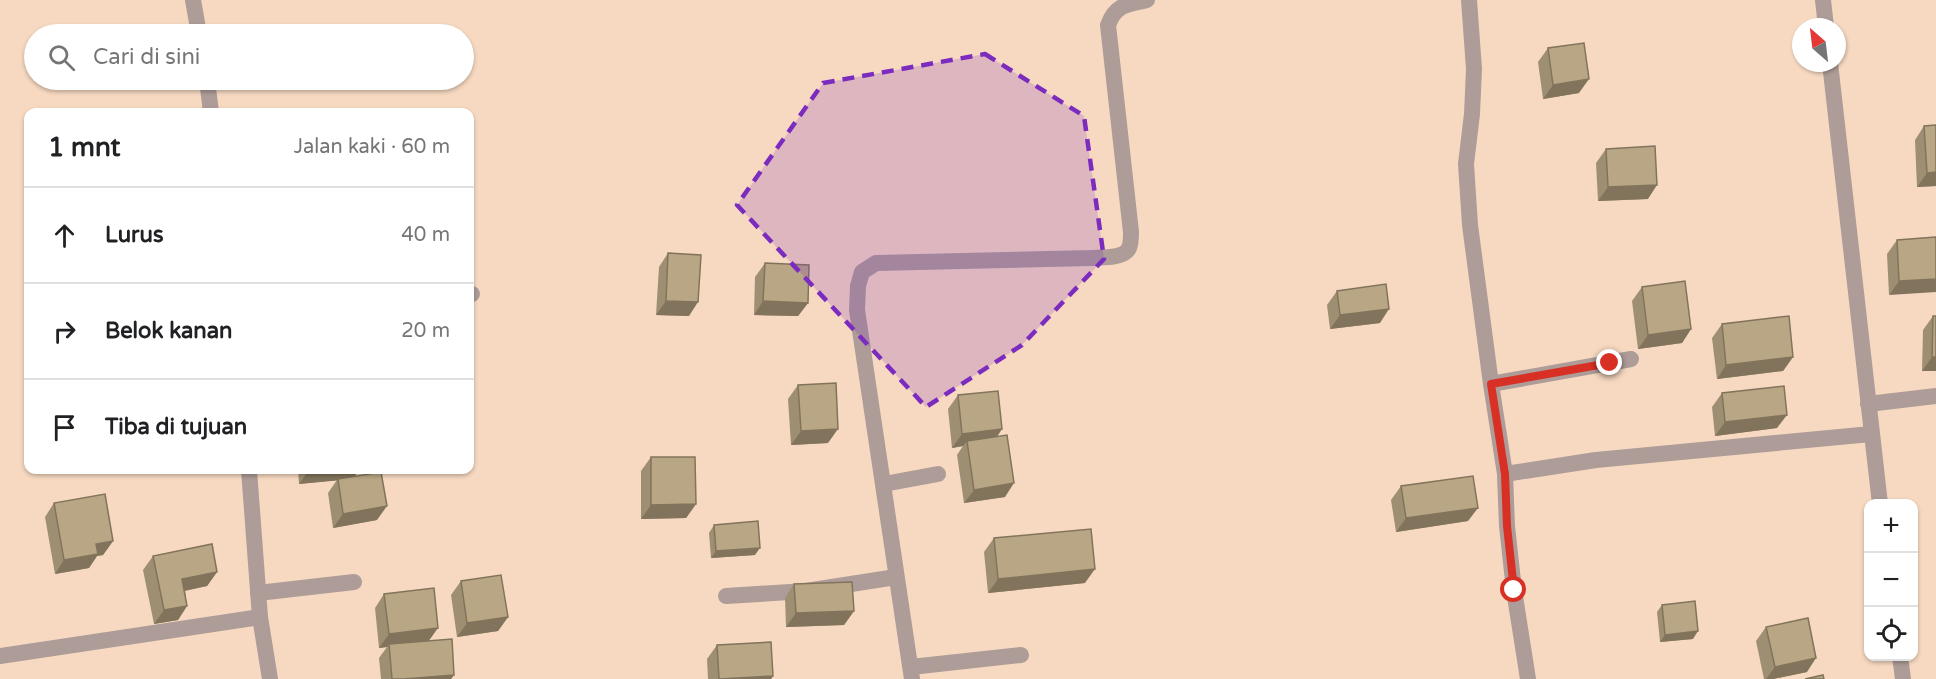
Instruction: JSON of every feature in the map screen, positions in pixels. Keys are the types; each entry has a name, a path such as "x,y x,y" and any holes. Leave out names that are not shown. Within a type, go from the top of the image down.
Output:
{"street":[{"path":"193,0 197,24"},
{"path":"1021,655 912,673 857,310 858,286 862,272 876,263 1090,258 1125,253 1129,247 1131,232 1108,24 1112,14 1119,8 1147,0"},
{"path":"1469,0 1474,69 1466,164 1470,225 1505,474 1507,526 1514,590 1528,679"},
{"path":"1823,0 1825,18"},
{"path":"1831,72 1879,499"},
{"path":"208,90 210,108"},
{"path":"1491,384 1631,359"},
{"path":"1869,404 1936,396"},
{"path":"1505,474 1596,460 1871,434"},
{"path":"249,474 260,617 270,679"},
{"path":"884,484 938,474"},
{"path":"726,596 806,591 896,577"},
{"path":"258,593 354,582"},
{"path":"0,656 260,617"},
{"path":"1901,661 1903,679"}],"highlighted area":[{"path":"985,54 1084,116 1104,259 1022,345 926,407 737,205 823,83"}],"building":[{"path":"1584,43 1589,79 1553,85 1548,48"},
{"path":"1936,125 1936,172 1927,173 1924,126"},
{"path":"1655,146 1657,185 1608,187 1606,149"},
{"path":"1936,237 1936,279 1899,281 1897,240"},
{"path":"668,253 701,255 698,302 666,301"},
{"path":"765,263 809,265 808,303 763,301"},
{"path":"1685,281 1691,329 1648,335 1642,287"},
{"path":"1386,284 1389,309 1340,315 1337,291"},
{"path":"1789,316 1793,357 1726,365 1722,324"},
{"path":"1933,316 1936,316 1936,357 1932,357"},
{"path":"836,383 838,429 801,431 798,385"},
{"path":"1784,386 1787,415 1725,422 1722,393"},
{"path":"998,391 1002,429 962,434 958,395"},
{"path":"1007,435 1014,483 974,490 967,441"},
{"path":"651,457 695,457 696,504 651,505"},
{"path":"381,474 387,506 343,514 338,479"},
{"path":"1473,476 1478,508 1406,518 1401,486"},
{"path":"105,494 113,541 96,544 98,554 64,560 54,503"},
{"path":"758,521 760,548 716,551 714,525"},
{"path":"1091,529 1095,569 998,579 994,538"},
{"path":"212,544 217,572 182,579 187,606 164,610 153,556"},
{"path":"501,575 508,617 467,623 461,581"},
{"path":"852,582 854,611 796,613 794,584"},
{"path":"434,588 438,628 389,634 384,594"},
{"path":"1695,601 1698,631 1665,635 1662,605"},
{"path":"1808,618 1816,658 1775,667 1766,627"},
{"path":"452,639 454,675 392,679 389,644"},
{"path":"771,642 773,676 719,679 717,645"},
{"path":"1823,675 1824,679 1805,679"}],"route":[{"path":"1514,590 1507,526 1505,474 1491,384 1610,363"}]}
